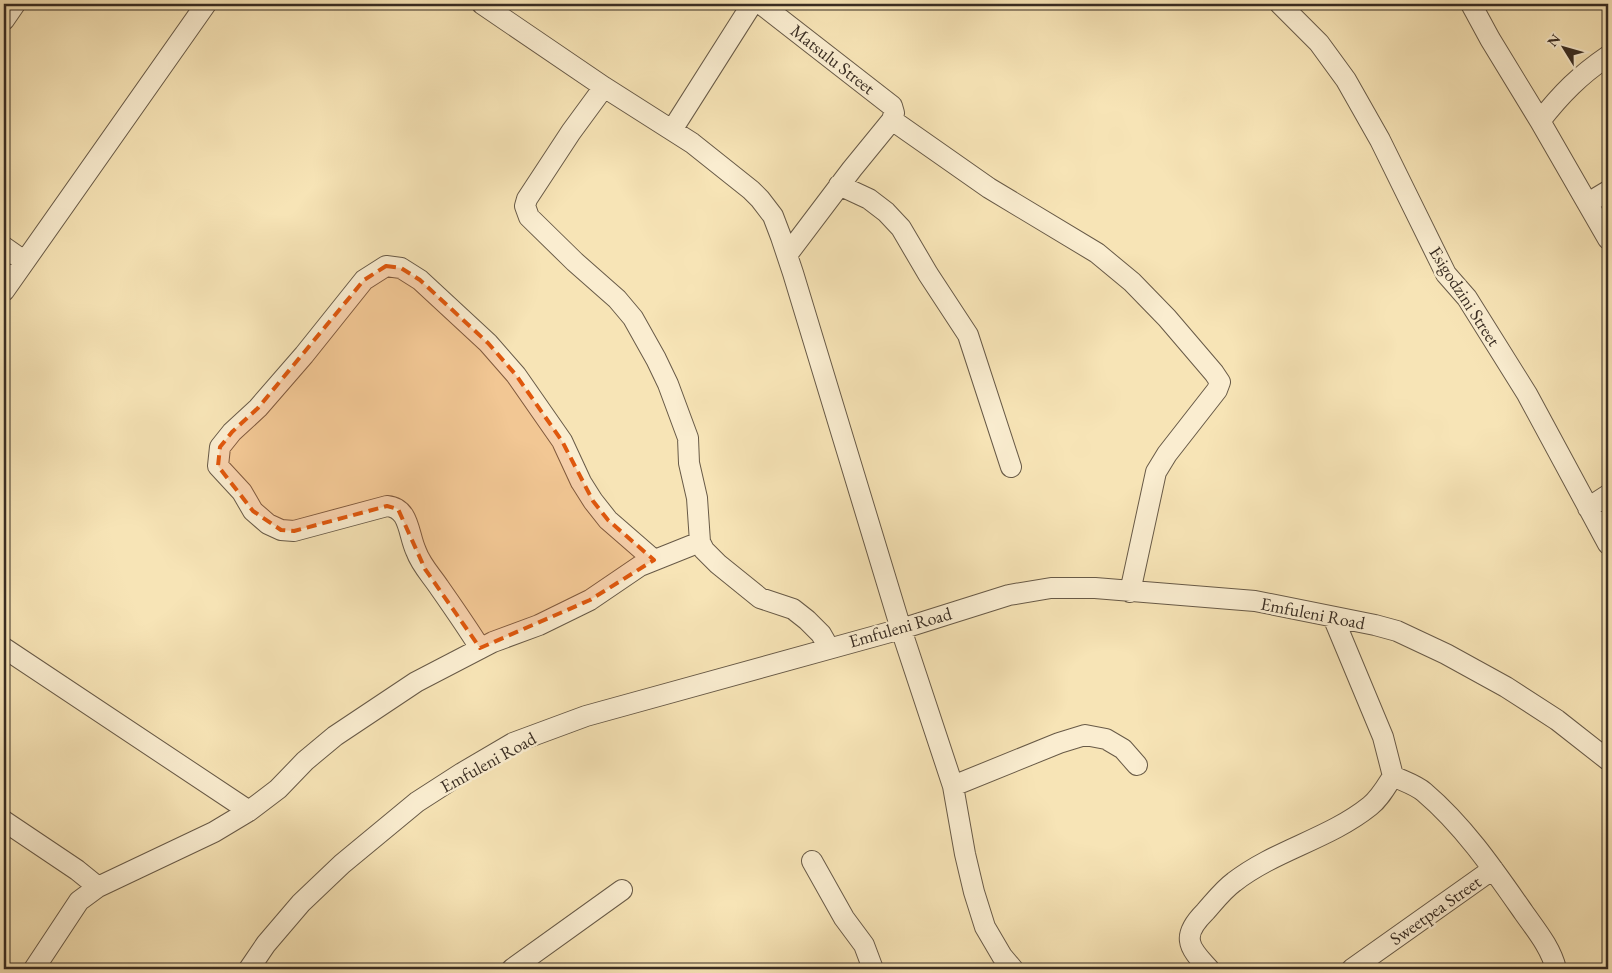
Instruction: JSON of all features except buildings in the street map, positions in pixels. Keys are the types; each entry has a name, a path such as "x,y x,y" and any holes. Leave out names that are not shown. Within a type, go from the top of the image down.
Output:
{"street":[{"path":"4,20 15,4"},
{"path":"4,291 206,4"},
{"path":"482,4 604,87 692,143 760,199 772,216 787,255 901,629 953,786 965,854 985,927 1002,956 1013,969"},
{"path":"672,130 752,4"},
{"name":"Matsulu Street","path":"761,4 892,106 894,113 892,120"},
{"name":"Esigodzini Street","path":"1280,4 1318,44 1346,80 1380,140 1446,274 1467,298 1527,394 1608,544"},
{"path":"1471,4 1608,239"},
{"path":"1540,121 1568,87 1587,70 1608,56"},
{"path":"604,87 556,154 527,199 525,206 529,216 575,262 617,299 633,318 643,334 668,384 688,438 689,463 697,498 700,542 704,550 718,564 760,598 793,610 807,620 821,634 829,648"},
{"path":"787,255 839,185 892,120 989,188 1097,253 1132,282 1167,318 1220,382 1217,390 1167,454 1156,472 1130,592"},
{"path":"839,185 869,199 886,212 900,228 968,335 1011,468"},
{"path":"1588,203 1608,192"},
{"path":"4,247 24,261"},
{"path":"480,648 438,585 425,569 415,550 403,514 398,509 387,506 294,531 281,530 268,524 253,511 242,492 218,466 220,447 232,432 258,408 304,355 364,280 386,266 402,268 420,280 488,343 516,375 562,441 581,482 593,501 608,520 654,560"},
{"path":"1588,508 1608,495"},
{"path":"34,969 79,901 98,887 214,832 249,812 278,789 305,761 335,736 416,682 480,648 539,625 590,600 640,566 700,542"},
{"name":"Emfuleni Road","path":"249,969 266,944 302,902 342,864 417,802 462,773 513,744 586,716 901,629 1009,595 1051,588 1095,588 1255,601 1397,631 1453,658 1506,687 1557,720 1608,760"},
{"path":"1209,969 1193,948 1190,941 1190,932 1214,901 1233,882 1257,867 1342,824 1369,807 1381,796 1393,776 1383,737 1333,617"},
{"path":"4,648 249,812"},
{"path":"953,786 1059,743 1085,736 1106,739 1123,749 1137,765"},
{"path":"1393,776 1422,790 1453,820 1494,869 1543,941 1554,961 1556,969"},
{"path":"4,821 77,870 98,887"},
{"path":"812,861 844,918 864,945 873,969"},
{"name":"Sweetpea Street","path":"1352,969 1494,869"},
{"path":"512,969 622,890"}],"highlighted area":[{"path":"386,266 401,268 420,280 488,343 516,375 562,441 593,501 608,520 654,560 590,600 480,648 425,569 398,509 387,506 294,531 281,530 253,511 218,466 220,447 232,432 258,408 364,280"}]}
